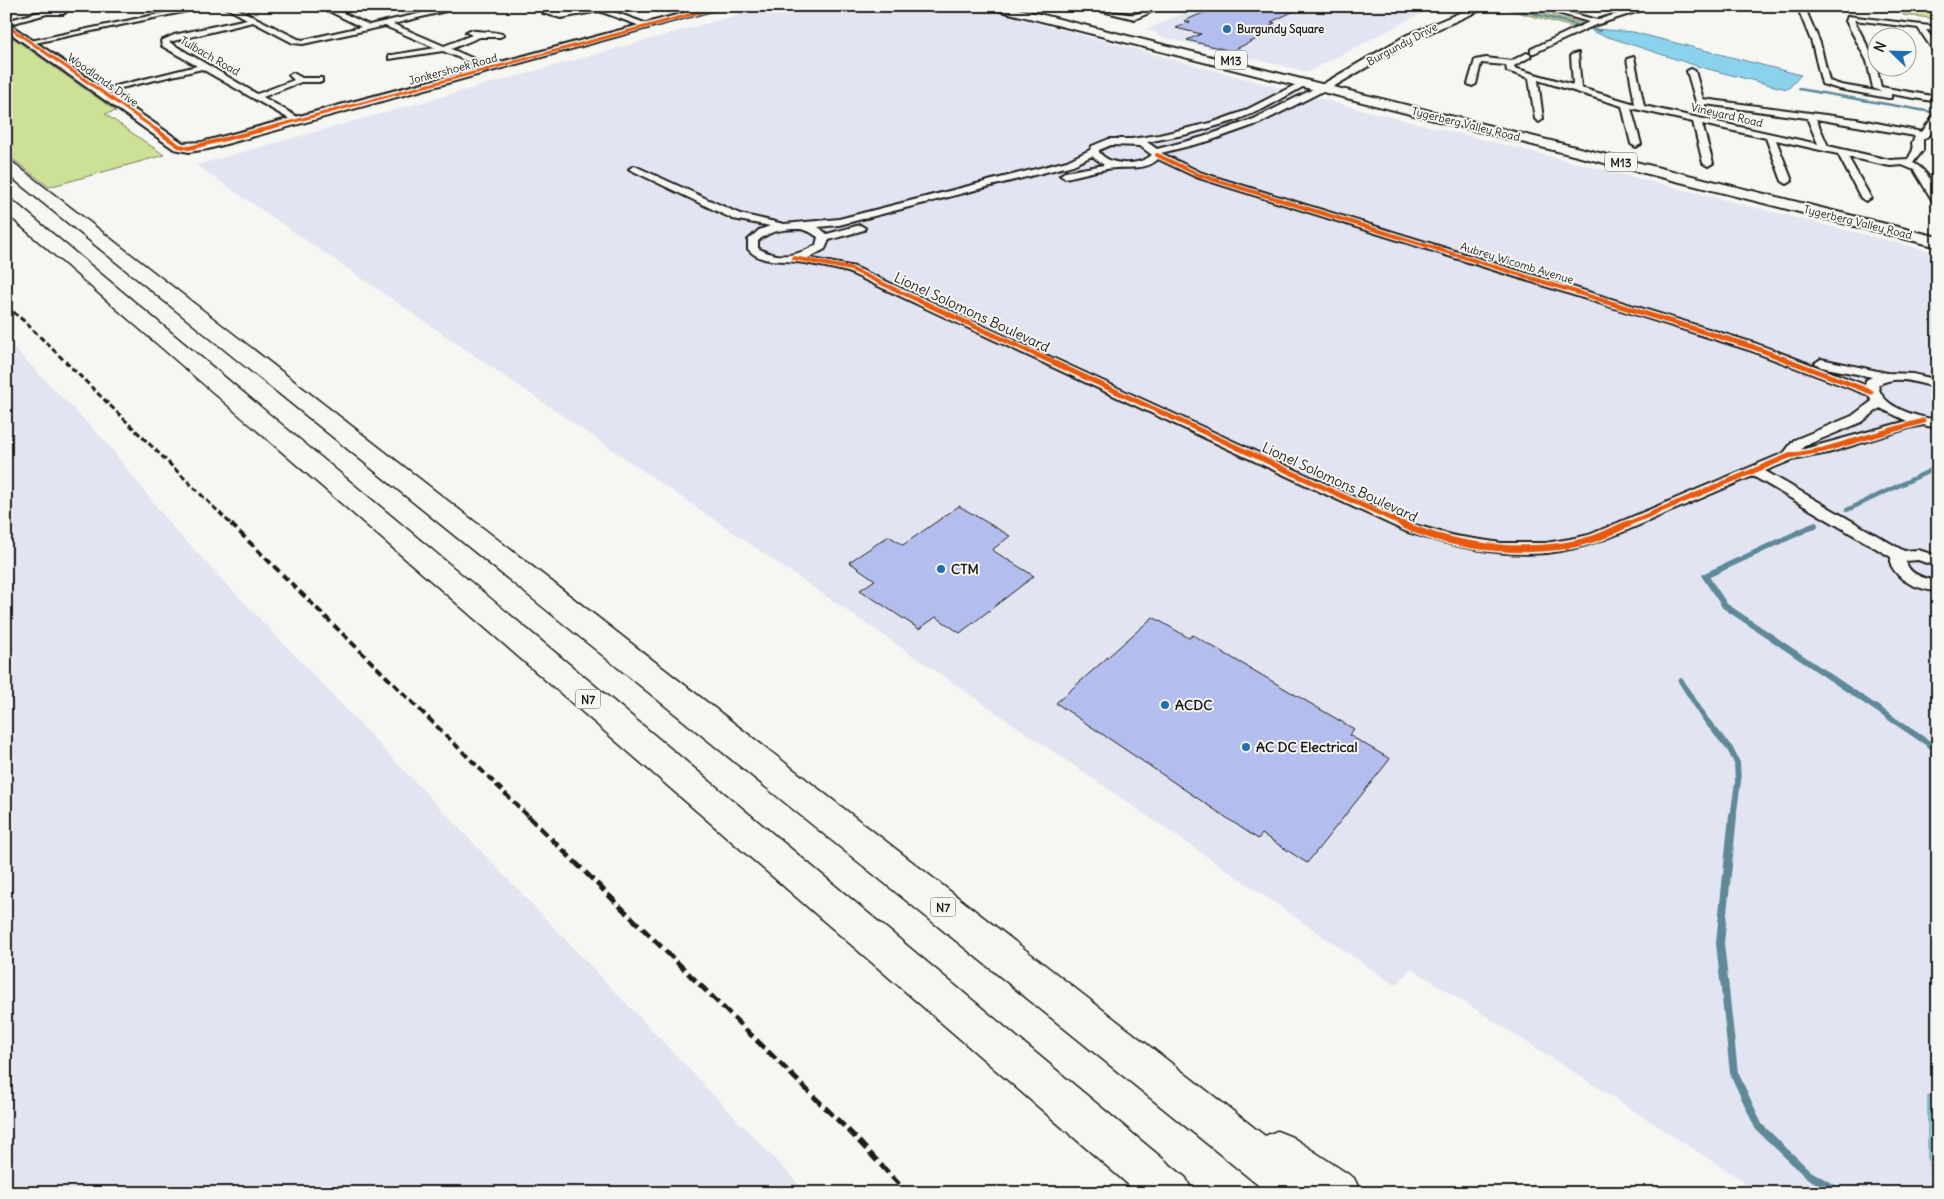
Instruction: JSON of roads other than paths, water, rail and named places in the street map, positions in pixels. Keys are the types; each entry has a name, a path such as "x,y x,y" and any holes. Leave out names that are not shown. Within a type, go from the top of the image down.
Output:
{"highway":[{"name":"N7","path":"6,165 1303,1193"},
{"name":"N7","path":"6,204 1171,1193"},
{"path":"822,898 1148,1193"},
{"path":"1122,1049 1338,1193"}],"main road":[{"name":"Tygerberg Valley Road","path":"993,6 1938,232"},
{"name":"Tygerberg Valley Road","path":"1017,6 1437,116 1938,242"},
{"path":"1298,102 1323,97 1349,99 1406,112 1437,116"}],"street":[{"path":"30,42 208,6"},
{"path":"226,6 296,41 314,41 462,6"},
{"path":"322,6 370,28"},
{"path":"592,6 649,26"},
{"path":"546,13 554,19 608,6"},
{"name":"Jonkershoek Road","path":"189,148 298,121 721,6"},
{"path":"1084,6 1135,17 1162,6"},
{"name":"Burgundy Drive","path":"1317,84 1404,31 1466,6"},
{"name":"Burgundy Drive","path":"1317,84 1434,26 1485,6"},
{"path":"1536,6 1598,22"},
{"path":"1472,84 1478,62 1486,60 1512,64 1530,53 1589,25 1651,6"},
{"path":"1800,6 1816,43 1825,82 1843,88 1938,104"},
{"path":"418,9 430,14"},
{"path":"6,24 44,10 63,12"},
{"path":"1938,30 1849,15 1850,21 1865,47 1876,76 1877,88 1938,100"},
{"name":"Tulbach Road","path":"254,20 177,36 165,41 165,44 298,121"},
{"name":"Woodlands Drive","path":"6,24 179,146 189,148"},
{"path":"386,24 490,69"},
{"path":"1921,27 1938,51"},
{"path":"469,31 480,35 500,35"},
{"path":"383,52 390,60 444,49 480,35"},
{"path":"1575,54 1577,89"},
{"path":"1631,59 1640,107"},
{"name":"Vineyard Road","path":"1512,64 1509,66 1511,70 1626,104 1884,162 1905,163"},
{"path":"100,90 205,66"},
{"path":"1691,71 1700,101 1701,121 1708,163"},
{"path":"1533,76 1539,120"},
{"path":"257,97 296,78 319,80"},
{"path":"737,217 751,230 753,249 758,253 773,258 794,258 810,254 822,243 1009,188 1083,170 1117,165 1137,165 1152,161 1156,154 1232,131 1298,102 1317,84"},
{"path":"634,169 737,217 786,226 839,222 1070,163 1094,152 1095,148 1101,145 1180,134 1246,114 1317,84"},
{"path":"1700,101 1856,122 1911,133 1919,139"},
{"path":"1626,104 1636,144"},
{"path":"1810,116 1824,148"},
{"path":"1911,133 1911,129 1918,123 1937,118"},
{"path":"1919,139 1928,133 1937,118"},
{"path":"1770,136 1787,181"},
{"path":"1905,163 1911,161 1918,150 1919,139"},
{"name":"Aubrey Wicomb Avenue","path":"1129,142 1148,146 1156,154 1199,175"},
{"path":"1094,152 1100,160 1117,165"},
{"path":"1842,152 1866,198"},
{"path":"1905,163 1917,168 1938,201"},
{"name":"Aubrey Wicomb Avenue","path":"1137,165 1199,175 1753,347 1876,397 1900,414 1922,421"},
{"path":"753,240 763,232 786,226"},
{"path":"801,226 817,230 822,243"},
{"name":"Lionel Solomons Boulevard","path":"822,243 851,269"},
{"name":"Lionel Solomons Boulevard","path":"794,258 851,269 1379,515 1410,528 1467,544 1510,550 1533,550 1572,545 1593,539 1790,456 1815,453 1894,427 1922,421"},
{"name":"Aubrey Wicomb Avenue","path":"1753,347 1886,376 1905,376 1922,379"},
{"name":"Lionel Solomons Boulevard","path":"1790,456 1799,443 1857,419 1876,397 1871,383 1877,378 1886,376"},
{"path":"1922,379 1938,377"},
{"path":"1922,379 1938,384"},
{"path":"1922,421 1938,424"},
{"path":"1754,471 1901,556 1914,555 1938,562"},
{"path":"1901,556 1898,559 1898,563 1904,573 1920,582 1938,587"}],"water":[{"path":"1592,30 1633,32 1801,75 1788,89 1782,88 1700,67 1593,32"},
{"path":"1938,1095 1938,1193 1935,1193 1928,1159 1928,1096"}],"waterway":[{"path":"1505,6 1600,31"},
{"path":"1799,89 1938,113"},
{"path":"1847,510 1938,467"},
{"path":"1815,525 1705,576 1725,606 1938,750"},
{"path":"1681,681 1706,720 1730,749 1737,763 1738,782 1733,818"},
{"path":"1733,816 1720,943 1734,1073 1759,1127 1808,1174 1840,1193"}],"railway":[{"path":"6,306 24,321 232,525"},
{"path":"231,524 530,818"},
{"path":"528,816 853,1135 907,1193"}],"place":[{"name":"Burgundy Square","path":"1227,29"},
{"name":"CTM","path":"941,569"},
{"name":"ACDC","path":"1165,705"},
{"name":"AC DC Electrical","path":"1246,747"}]}
